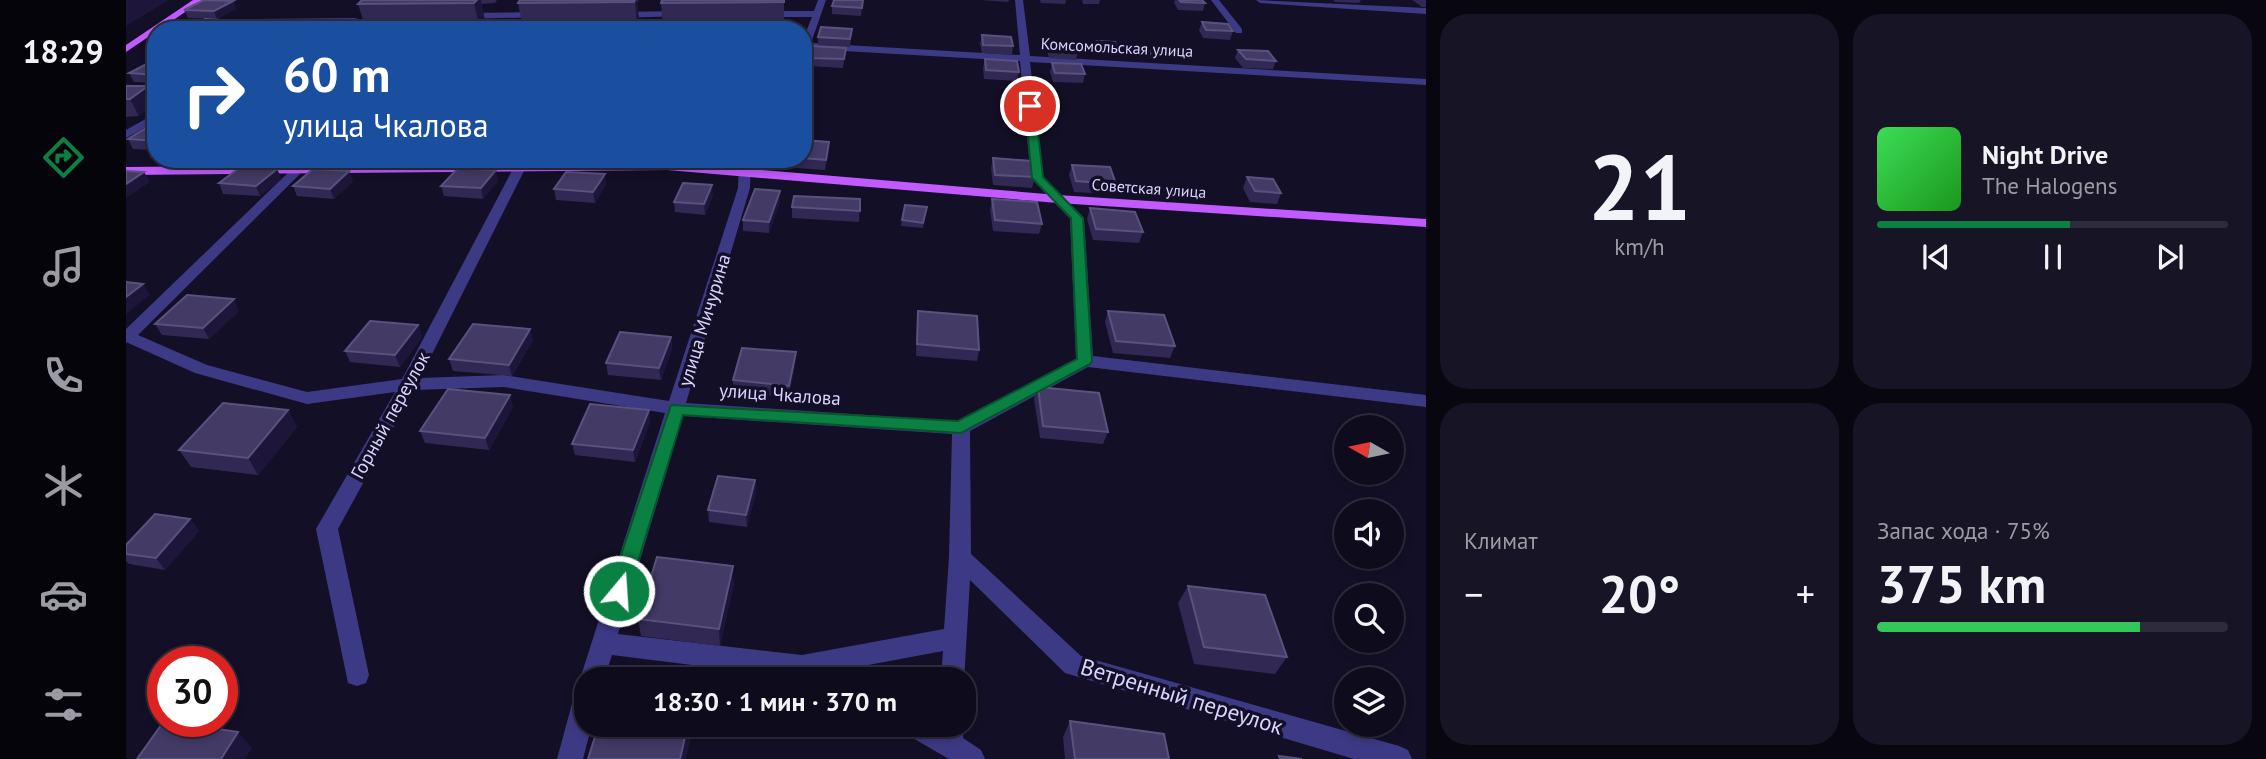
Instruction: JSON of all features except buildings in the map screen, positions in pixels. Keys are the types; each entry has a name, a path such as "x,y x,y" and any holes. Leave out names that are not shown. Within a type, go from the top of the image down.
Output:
{"main road":[{"path":"168,21 199,0"},
{"path":"126,49 147,35"},
{"name":"Советская улица","path":"126,171 464,168"},
{"name":"Советская улица","path":"773,168 1058,199 1426,223"}],"street":[{"path":"646,18 651,0"},
{"path":"812,26 822,0"},
{"path":"1019,0 1037,178 1077,218 1085,361"},
{"path":"1215,0 1239,31"},
{"path":"1260,0 1426,11"},
{"path":"507,21 513,12"},
{"path":"443,16 513,12 549,15"},
{"path":"751,14 817,14"},
{"path":"600,15 646,18 699,15"},
{"path":"355,21 359,17 371,17"},
{"name":"Комсомольская улица","path":"812,44 1426,82"},
{"path":"126,92 147,93"},
{"path":"126,135 147,122"},
{"name":"Горный переулок","path":"357,676 327,529 408,384 519,168"},
{"name":"улица Мичурина","path":"595,667 744,188 745,168"},
{"path":"127,336 297,171"},
{"name":"улица Чкалова","path":"127,336 201,369 307,398 408,384 504,381 677,409 961,428"},
{"path":"953,667 960,557 961,428 1085,361 1426,401"},
{"name":"Ветренный переулок","path":"960,557 1074,665 1399,759"},
{"path":"602,643 802,666 954,638"},
{"path":"570,759 576,737"},
{"path":"953,737 972,759"}],"route":[{"path":"619,591 677,409 961,428 1085,361 1077,218 1037,178 1030,106"}]}
